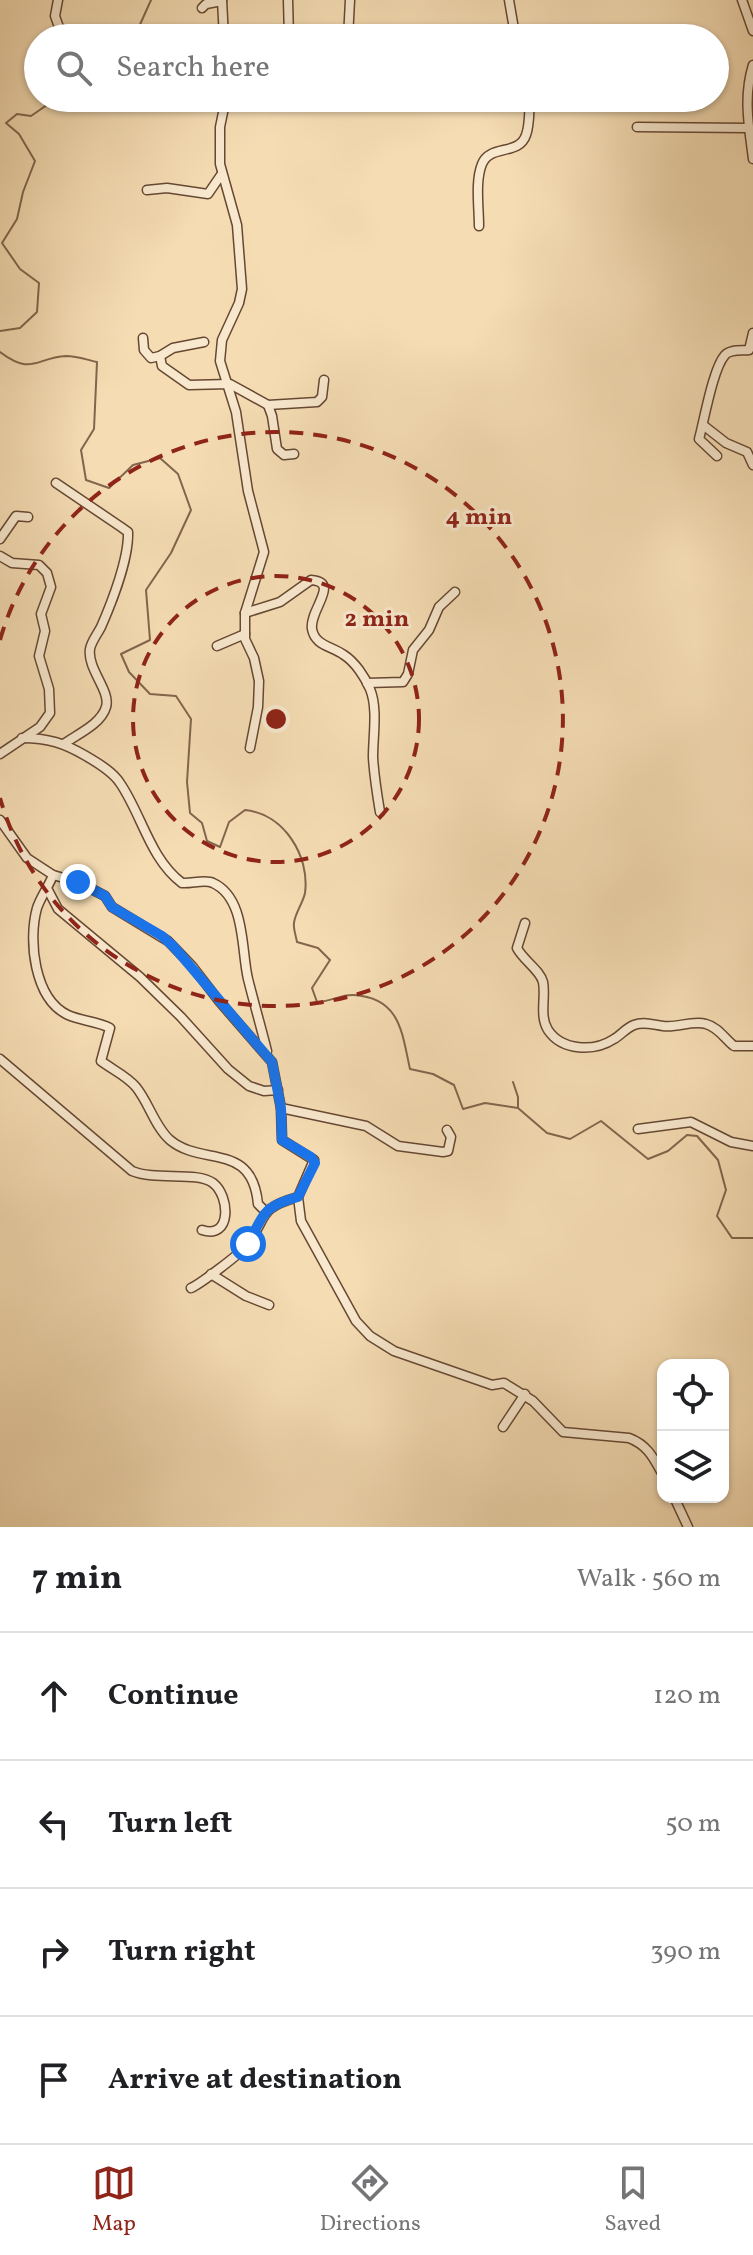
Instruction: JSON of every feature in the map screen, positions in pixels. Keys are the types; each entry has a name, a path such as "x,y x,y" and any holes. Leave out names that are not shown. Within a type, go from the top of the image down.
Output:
{"street":[{"path":"58,0 55,16 58,24"},
{"path":"288,0 289,24"},
{"path":"349,24 350,0"},
{"path":"509,0 513,24"},
{"path":"742,0 753,31"},
{"path":"202,8 206,4 222,1 223,24"},
{"path":"753,65 749,83 748,128 753,159"},
{"path":"223,112 220,127 221,175 237,225 242,278 241,297 220,349 220,361 230,384 248,491 264,548 245,613 246,647 254,658 259,681 258,707 250,748"},
{"path":"479,226 482,162 493,151 515,147 526,137 529,112"},
{"path":"637,127 748,128"},
{"path":"147,190 167,188 208,194 221,175"},
{"path":"717,456 700,442 711,389 723,357 731,351 749,350 753,333"},
{"path":"143,338 147,355 151,358 173,348 204,342"},
{"path":"160,356 164,369 189,385 230,384 268,405 317,402 322,397 324,380"},
{"path":"268,405 277,449 284,455 294,454"},
{"path":"703,425 726,443 747,452 753,465"},
{"path":"56,483 128,532 125,557 102,625 90,648 95,677 107,697 106,707 92,725 65,743"},
{"path":"0,539 16,516 28,517"},
{"path":"0,556 12,563 39,565 47,573 51,587 41,614 45,631 39,656 49,689 50,713 45,722 0,754"},
{"path":"245,613 280,602 309,580 319,581 326,590 314,614 313,634 320,643 345,655 367,683 372,698 373,759 380,812"},
{"path":"367,683 403,682 413,650 429,630 439,607 455,592"},
{"path":"217,646 245,634"},
{"path":"22,738 45,738 65,743 97,763 119,781 157,855 176,879 182,883 210,881 232,902 240,924 247,975 268,1056"},
{"path":"0,820 25,856 53,875 90,887 105,896 112,907 168,941 268,1056 274,1067 278,1090 282,1140 314,1160 298,1197 303,1227 356,1321 370,1336 405,1356 492,1385 504,1383 525,1394 563,1432 638,1441 657,1464"},
{"path":"53,875 37,908 34,932 37,967 45,992 66,1014 109,1027 111,1031 101,1061 138,1089 164,1133 174,1142 192,1151 224,1157 246,1172 256,1190 258,1204 265,1211"},
{"path":"48,890 58,909 140,977 243,1082 264,1091 278,1090"},
{"path":"525,923 517,948 542,981 544,1024 553,1036 562,1041 575,1047 589,1048 609,1042 634,1024 668,1026 696,1022 710,1025 734,1046 753,1046"},
{"path":"0,1059 129,1169 150,1177 199,1178 212,1182 224,1201 225,1219 215,1230 202,1230"},
{"path":"281,1108 366,1126 398,1146 410,1148 448,1151 451,1137 447,1130"},
{"path":"638,1129 691,1122 731,1142 753,1146"},
{"path":"191,1288 245,1248 265,1211 298,1197"},
{"path":"211,1274 246,1296 269,1305"},
{"path":"503,1427 525,1394"},
{"path":"677,1503 688,1527"}],"waterway":[{"path":"140,24 151,0"},
{"path":"0,331 20,328 37,312 39,283 20,269 2,243 17,219 35,161 19,134 6,123 17,114 31,116 37,112"},
{"path":"0,352 27,364 66,356 97,362 94,429 81,450 86,480 109,488 133,465 160,458 178,474 191,510 171,553 146,590 150,640 121,654 129,672 150,694 176,696 191,719 187,782 190,813 202,823 207,841 220,847 229,822 245,810 272,819 292,839 303,865 305,879 305,893 294,923 297,942 318,948 330,960 312,988 317,1002 354,995 381,1003 397,1020 410,1069 433,1074 454,1085 463,1109 485,1103 518,1108"},
{"path":"513,1082 518,1108 547,1133 570,1139 601,1121 648,1159 668,1151 687,1135 697,1136 718,1160 726,1190 717,1216 732,1238 753,1238"}],"route":[{"path":"78,882 105,896 112,907 162,936 174,947 272,1062 281,1108 282,1140 311,1157 315,1163 298,1197 265,1211 248,1244"}]}
